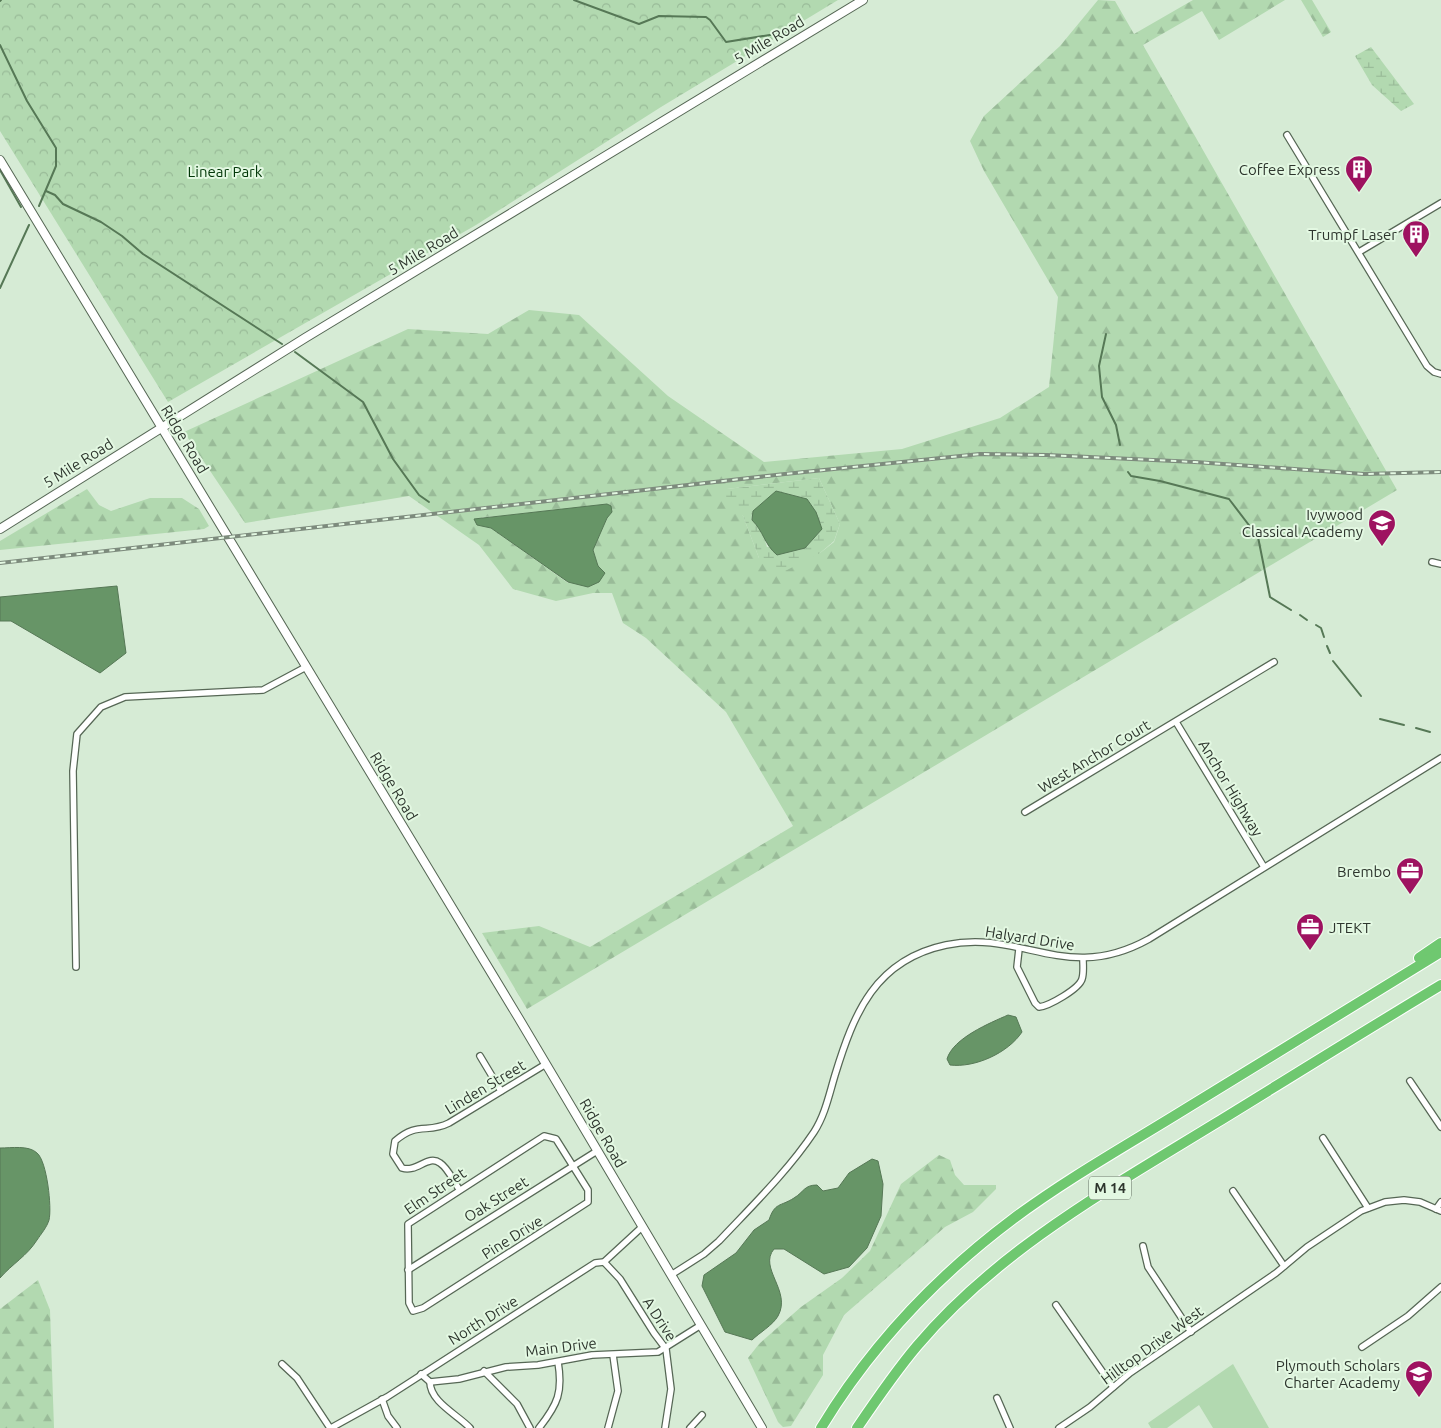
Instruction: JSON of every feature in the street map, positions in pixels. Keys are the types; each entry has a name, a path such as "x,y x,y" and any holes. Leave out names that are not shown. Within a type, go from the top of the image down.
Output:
{"highway":[{"path":"1371,995 1441,943"},
{"name":"M 14","path":"821,1428 862,1369 897,1326 946,1276 990,1237 1030,1206 1441,952"},
{"name":"M 14","path":"857,1428 903,1364 929,1332 986,1277 1028,1243 1090,1200 1441,985"},
{"path":"1411,1003 1441,988"}],"street":[{"name":"5 Mile Road","path":"0,529 161,428 863,0"},
{"path":"1287,136 1427,366 1434,372 1441,374"},
{"name":"Ridge Road","path":"0,160 546,1064 762,1428"},
{"path":"1359,252 1441,203"},
{"path":"1432,562 1441,564"},
{"name":"West Anchor Court","path":"1025,812 1274,662"},
{"path":"76,967 73,771 77,734 100,707 125,697 264,690 306,667"},
{"name":"Anchor Highway","path":"1176,722 1264,867"},
{"name":"Halyard Drive","path":"671,1275 704,1254 720,1241 814,1132 825,1108 853,1020 868,995 884,977 912,957 948,945 979,942 1049,956 1083,959 1108,956 1138,945 1441,758"},
{"path":"1019,950 1018,969 1035,1004 1039,1007 1048,1004 1078,986 1082,977 1083,959"},
{"path":"480,1056 501,1091"},
{"name":"Linden Street","path":"459,1190 443,1165 437,1161 429,1161 412,1170 402,1168 392,1154 393,1144 397,1139 416,1128 441,1127 449,1124 546,1064"},
{"path":"1410,1081 1441,1127"},
{"name":"Elm Street","path":"413,1311 409,1303 408,1224 544,1136 551,1136 556,1139 573,1166"},
{"path":"1323,1138 1368,1208"},
{"name":"Oak Street","path":"408,1270 597,1151"},
{"name":"Pine Drive","path":"413,1311 423,1308 586,1204 589,1193 573,1166"},
{"path":"1233,1190 1284,1266"},
{"name":"Hilltop Drive West","path":"1059,1428 1307,1248 1368,1208 1385,1202 1404,1200 1420,1202 1439,1210"},
{"path":"1439,1210 1441,1202"},
{"name":"North Drive","path":"330,1428 382,1399 596,1263 604,1262 642,1227"},
{"path":"1143,1246 1148,1267 1191,1332"},
{"name":"A Drive","path":"604,1262 620,1278 666,1349 671,1389 665,1428"},
{"path":"1362,1347 1414,1311 1441,1287"},
{"path":"1056,1305 1113,1387"},
{"name":"Main Drive","path":"430,1382 459,1379 506,1367 558,1362 592,1355 658,1352 666,1349 701,1325"},
{"path":"608,1428 618,1392 613,1355"},
{"path":"539,1428 560,1395 562,1382 558,1362"},
{"path":"282,1364 295,1374 330,1428"},
{"path":"484,1372 517,1404 530,1428"},
{"path":"421,1374 430,1382 432,1391 438,1399 470,1428"},
{"path":"997,1398 1010,1428"},
{"path":"382,1399 388,1416 397,1428"},
{"path":"690,1428 702,1414"}],"green space":[{"name":"Linear Park","path":"0,0 838,0 661,107 476,225 168,402 0,131"},
{"path":"1098,0 1115,1 1134,34 1193,0 1285,0 1219,40 1202,11 1143,45 1397,490 527,1009 482,933 539,926 590,947 793,826 726,712 646,638 623,623 612,593 593,593 556,601 513,589 479,545 409,496 245,523 184,432 408,329 488,334 529,310 579,315 668,396 764,462 902,449 1000,418 1049,387 1058,297 984,171 970,141 984,116 1060,46","holes":["819,478 840,524 834,542 820,553 759,558 743,516 727,489","612,512 607,518 593,550 598,566 568,583 491,528 482,517"]},
{"path":"1301,0 1312,0 1331,32 1323,37"},
{"path":"1371,47 1414,104 1401,111 1372,85 1355,56"},
{"path":"819,478 840,524 834,541 820,553 787,570 765,567 759,558 743,516 722,497 727,489","holes":["752,520 822,529 805,548 767,547 762,531"]},
{"path":"87,489 99,505 111,511 150,498 182,498 199,509 209,526 204,529 0,550 0,541"},
{"path":"939,1155 950,1160 955,1175 964,1185 996,1185 996,1189 973,1212 945,1227 844,1315 823,1355 823,1375 791,1426 783,1427 778,1422 748,1358 759,1344 801,1307 842,1278 870,1251 901,1184"},
{"path":"38,1280 50,1310 54,1428 0,1428 0,1309"},
{"path":"1233,1364 1269,1428 1213,1428 1199,1405 1167,1428 1151,1428 1148,1423"}],"shaded area":[{"path":"776,491 807,499 816,512 822,529 805,548 777,555 769,547 752,520 753,511"},
{"path":"607,504 611,506 612,512 607,518 593,550 598,566 605,573 599,582 588,587 568,582 491,528 477,525 474,519"},
{"path":"117,586 126,653 100,673 11,621 0,621 0,597"},
{"path":"1008,1015 1016,1017 1022,1032 1016,1040 990,1058 970,1064 950,1065 947,1059 957,1044 973,1032"},
{"path":"14,1147 34,1150 41,1158 48,1185 50,1214 47,1225 33,1246 0,1278 0,1148"},
{"path":"872,1159 878,1161 883,1184 881,1216 867,1248 849,1267 824,1274 784,1249 774,1249 770,1256 770,1264 781,1298 778,1316 752,1340 725,1332 702,1286 704,1275 736,1253 754,1230 769,1220 773,1210 778,1206 794,1198 809,1186 817,1185 823,1191 838,1188 849,1173"}],"waterway":[{"path":"574,0 639,24 659,16 706,17 726,42 788,32"},
{"path":"0,45 27,101 56,148 56,166 39,206"},
{"path":"0,170 21,207"},
{"path":"46,191 55,195 63,204 101,222 122,236 143,254 282,344"},
{"path":"0,288 29,225"},
{"path":"1106,334 1099,366 1102,397 1116,425 1120,445"},
{"path":"295,352 363,402 393,459 419,495 429,502"},
{"path":"1128,472 1131,476 1160,481 1229,499 1258,537 1270,597 1291,610"},
{"path":"1300,615 1307,620"},
{"path":"1316,625 1321,628 1324,637"},
{"path":"1327,646 1330,653"},
{"path":"1333,661 1361,696"},
{"path":"1380,719 1404,725"},
{"path":"1416,728 1430,732"}],"railway":[{"path":"0,563 785,474 980,454 1195,462 1364,474 1441,472"}],"place":[{"name":"Coffee Express","path":"1359,193"},
{"name":"Trumpf Laser","path":"1416,258"},
{"name":"Ivywood Classical Academy","path":"1382,547"},
{"name":"Brembo","path":"1410,895"},
{"name":"JTEKT","path":"1310,951"},
{"name":"Plymouth Scholars Charter Academy","path":"1419,1398"}]}
